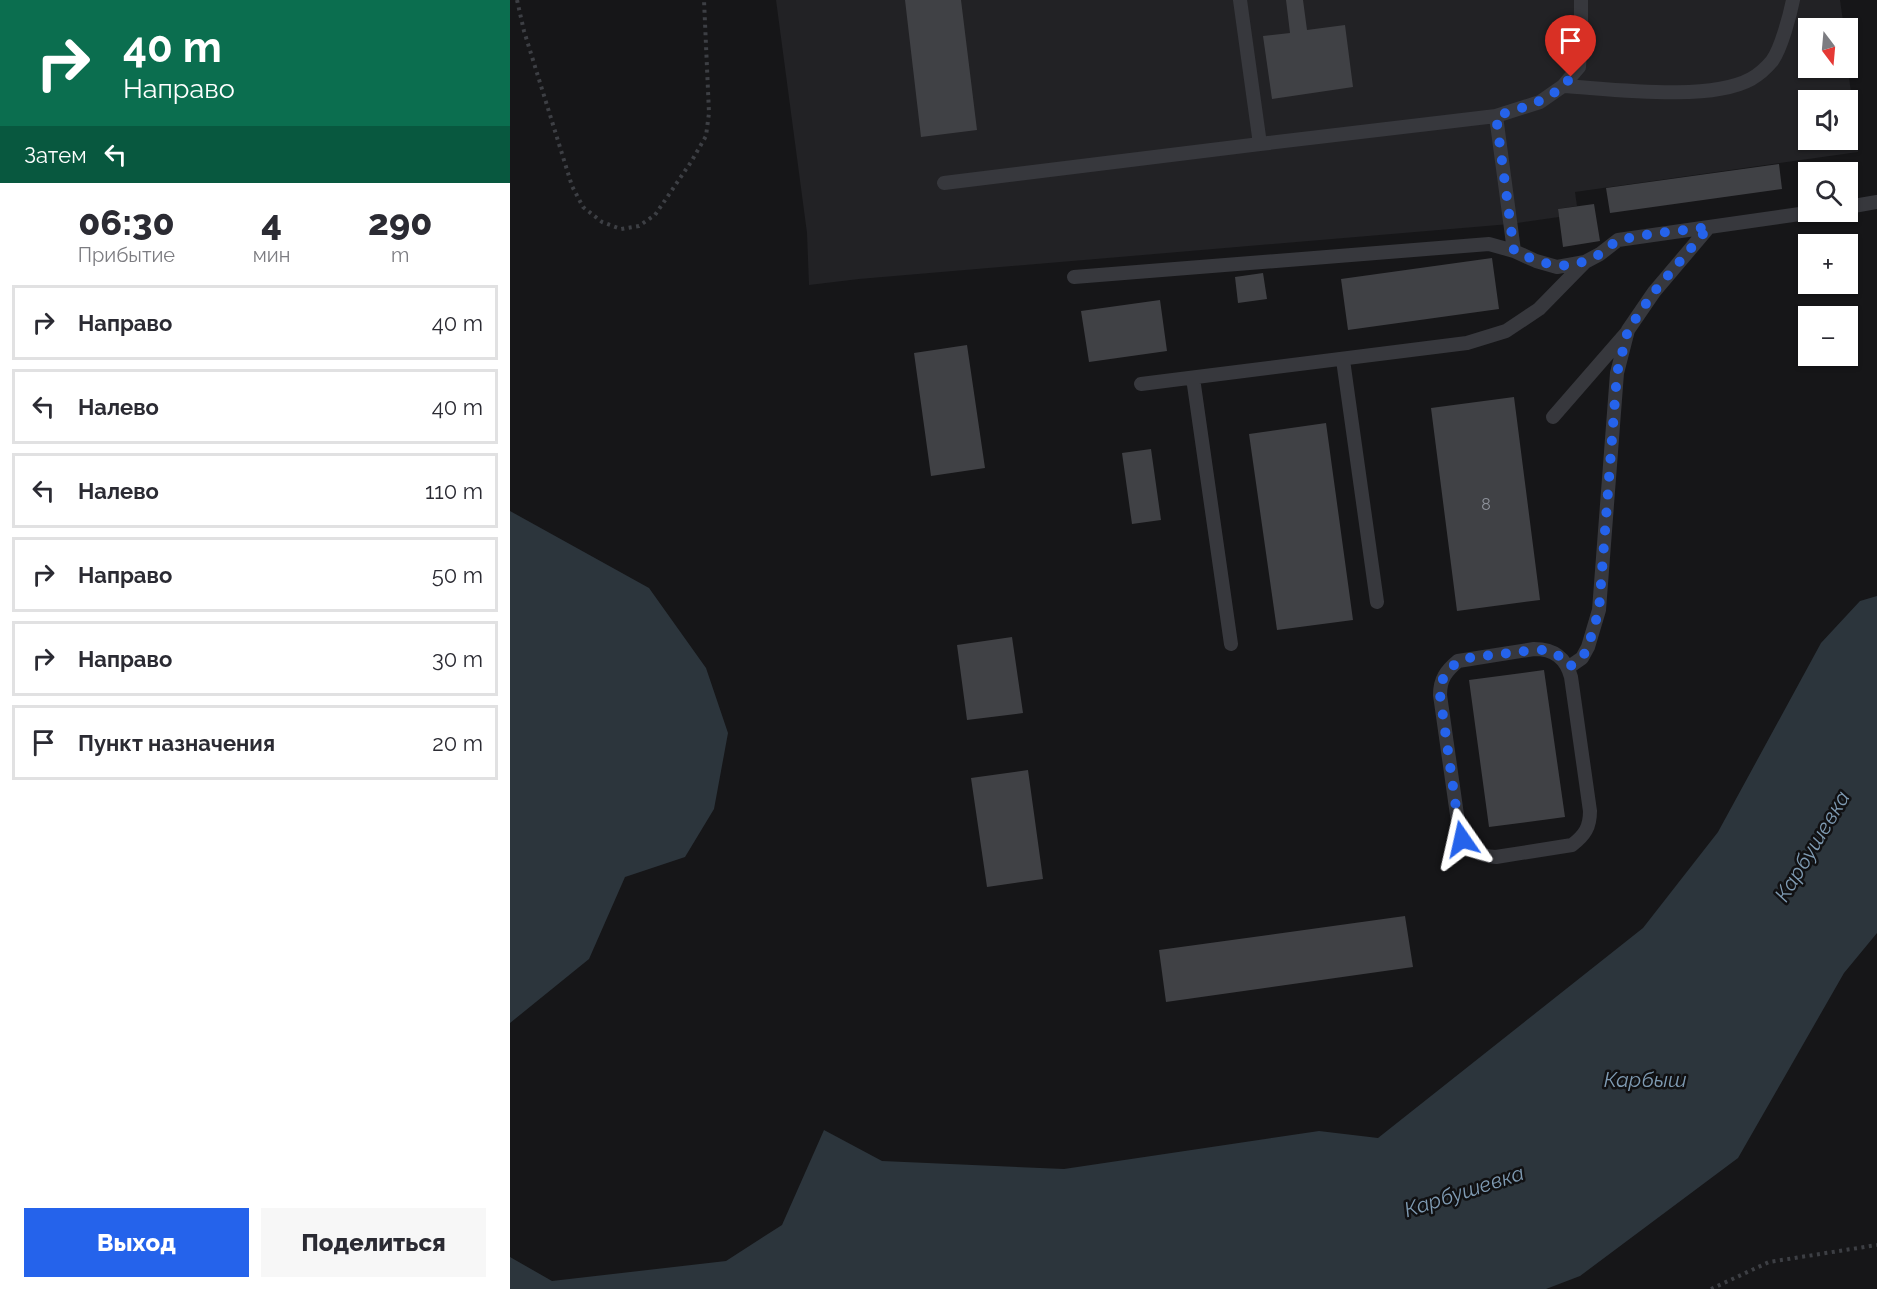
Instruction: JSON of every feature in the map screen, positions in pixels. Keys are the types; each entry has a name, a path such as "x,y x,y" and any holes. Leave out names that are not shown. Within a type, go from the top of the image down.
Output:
{"lane":[{"path":"1240,0 1260,144"},
{"path":"944,183 1496,116 1540,102 1563,86 1579,67 1581,0"},
{"path":"1563,86 1678,92 1720,89 1752,79 1773,60 1790,19 1793,0"},
{"path":"1496,116 1514,251"},
{"path":"1858,205 1877,202"},
{"path":"1141,384 1467,343 1506,331 1539,309 1585,262 1618,240 1798,214"},
{"path":"1553,417 1628,330 1654,292 1709,227"},
{"path":"1074,277 1488,244 1557,267 1585,262"},
{"path":"1569,667 1582,658 1588,647 1599,610 1617,373 1628,330"},
{"path":"1343,360 1377,602"},
{"path":"1194,378 1231,644"},
{"path":"1545,649 1563,659 1569,667 1590,811 1590,821 1586,831 1572,845 1562,848 1496,857 1485,857 1476,853 1462,839 1459,829 1440,695 1440,685 1444,675 1458,661 1468,658 1545,649"}],"path":[{"path":"517,0 524,31 572,186 583,207 602,222 621,229 639,226 655,215 706,136 709,113 704,0"},
{"path":"1711,1289 1769,1262 1877,1245"}],"shaded area":[{"path":"776,0 1840,0 1843,18 1798,18 1798,78 1849,78 1851,90 1798,90 1798,150 1858,150 1858,152 1575,192 1577,206 1558,209 1559,217 1510,224 809,285 807,233"}],"water":[{"path":"510,511 649,588 706,668 728,733 714,809 685,857 625,877 589,959 510,1023"},
{"name":"Карбыш","path":"1877,596 1877,933 1844,973 1738,1158 1580,1276 1546,1289 510,1289 510,1257 552,1281 726,1261 782,1225 824,1130 882,1161 1064,1169 1319,1131 1378,1138 1643,928 1718,832 1821,643 1860,601"}],"building":[{"path":"905,0 961,0 977,130 921,137"},
{"path":"1286,0 1303,0 1307,30 1345,25 1353,87 1272,99 1263,36 1290,33"},
{"path":"1779,164 1782,189 1610,213 1606,188"},
{"path":"1594,204 1600,241 1563,247 1558,209"},
{"path":"1492,258 1499,309 1348,330 1341,279"},
{"path":"1263,273 1267,299 1238,303 1235,277"},
{"path":"1160,300 1167,351 1089,362 1081,311"},
{"path":"967,345 985,468 931,476 914,353"},
{"path":"1514,397 1540,600 1457,611 1431,408"},
{"path":"1326,423 1353,620 1277,630 1249,434"},
{"path":"1151,449 1161,520 1132,524 1122,453"},
{"path":"1012,637 1023,713 967,720 957,645"},
{"path":"1544,670 1565,817 1489,827 1469,680"},
{"path":"1028,770 1043,879 987,887 971,778"},
{"path":"1405,916 1413,967 1166,1002 1159,950"}],"route":[{"path":"1462,839 1440,695 1440,685 1444,675 1458,661 1468,658 1545,649 1563,659 1569,667 1582,658 1588,647 1599,610 1617,373 1628,330 1654,292 1709,227 1618,240 1585,262 1557,267 1514,251 1496,116 1540,102 1563,86 1571,77"}],"water label":[{"name":"Карбушевка","path":"1812,846"},
{"name":"Карбушевка","path":"1464,1191"}]}
